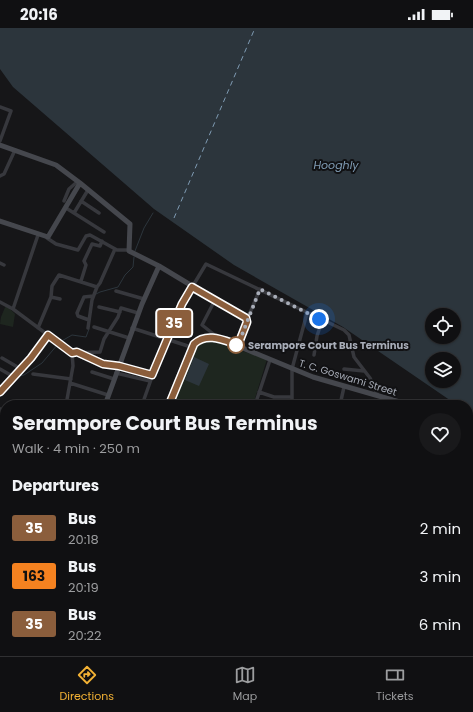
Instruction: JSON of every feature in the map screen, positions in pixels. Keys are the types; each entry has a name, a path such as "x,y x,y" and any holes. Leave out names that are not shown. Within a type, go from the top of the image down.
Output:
{"street":[{"path":"0,107 11,111 0,141"},
{"path":"0,145 56,165 79,182 130,224 129,250"},
{"path":"1,177 15,150"},
{"path":"64,201 67,197 69,189 79,182"},
{"path":"47,238 66,208 79,182"},
{"path":"74,213 88,190"},
{"path":"81,201 99,213"},
{"path":"66,208 104,232"},
{"path":"0,221 47,238 56,244 78,250 88,235 115,249 129,250 159,266 247,320"},
{"path":"13,309 38,235"},
{"path":"81,281 86,265 84,261 92,244 100,246 102,241"},
{"path":"88,328 93,296 96,287 100,283 115,249"},
{"path":"144,400 152,375 182,304 206,265 260,289 322,321 347,332 354,358 372,382 378,396"},
{"path":"107,400 132,328 159,266"},
{"path":"38,328 51,297 52,286 59,275 96,287"},
{"path":"171,400 191,347 197,341 204,337 238,345 260,289"},
{"path":"116,291 144,299"},
{"path":"89,320 76,314 84,297 93,296"},
{"path":"51,297 60,299"},
{"path":"215,300 202,326 221,340"},
{"path":"0,302 13,309 72,353 74,363 67,400"},
{"path":"99,307 120,312"},
{"path":"72,353 100,352 104,339 110,332 123,308 138,313"},
{"path":"291,400 292,369 307,313"},
{"path":"314,355 317,336 322,321"},
{"path":"94,326 129,338"},
{"path":"132,328 191,347"},
{"path":"0,392 21,370 48,335"},
{"name":"T. C. Goswami Street","path":"238,345 292,369 344,387 392,400"},
{"path":"77,352 101,363 119,366 152,375"},
{"path":"2,358 21,370"},
{"path":"257,400 270,360"},
{"path":"0,369 14,377"},
{"path":"344,369 364,371"},
{"path":"92,372 114,378"},
{"path":"116,373 150,381"},
{"path":"33,374 70,381 108,396"},
{"path":"341,400 344,387"},
{"path":"259,392 274,397 291,397"}],"shaded area":[{"path":"6,305 15,314 13,327 0,324"},
{"path":"205,339 267,359 255,400 173,400 192,343"}],"water":[{"name":"Hooghly","path":"0,28 473,28 473,400 450,400 432,388 461,388 461,352 425,352 425,383 343,327 234,265 154,209 13,87 0,69"},
{"path":"194,357 209,364 199,386 185,380"}],"waterway":[{"path":"135,251 144,228 153,213"},
{"path":"96,294 118,287 125,275 133,267 134,257"},
{"path":"60,342 72,335 86,337 89,329"},
{"path":"0,397 19,376 24,375 42,363 58,344"}],"ferry route":[{"path":"174,218 255,28"}],"bus line":[{"name":"35","path":"0,392 31,358 48,335 72,353 77,352 103,364 119,366 152,375 182,304 192,287 246,318 247,322 238,345 207,337 199,339 191,347 171,400"}],"place":[{"name":"Serampore Court Bus Terminus","path":"236,345"}],"route":[{"path":"236,345 238,345 260,289 319,319"}]}
